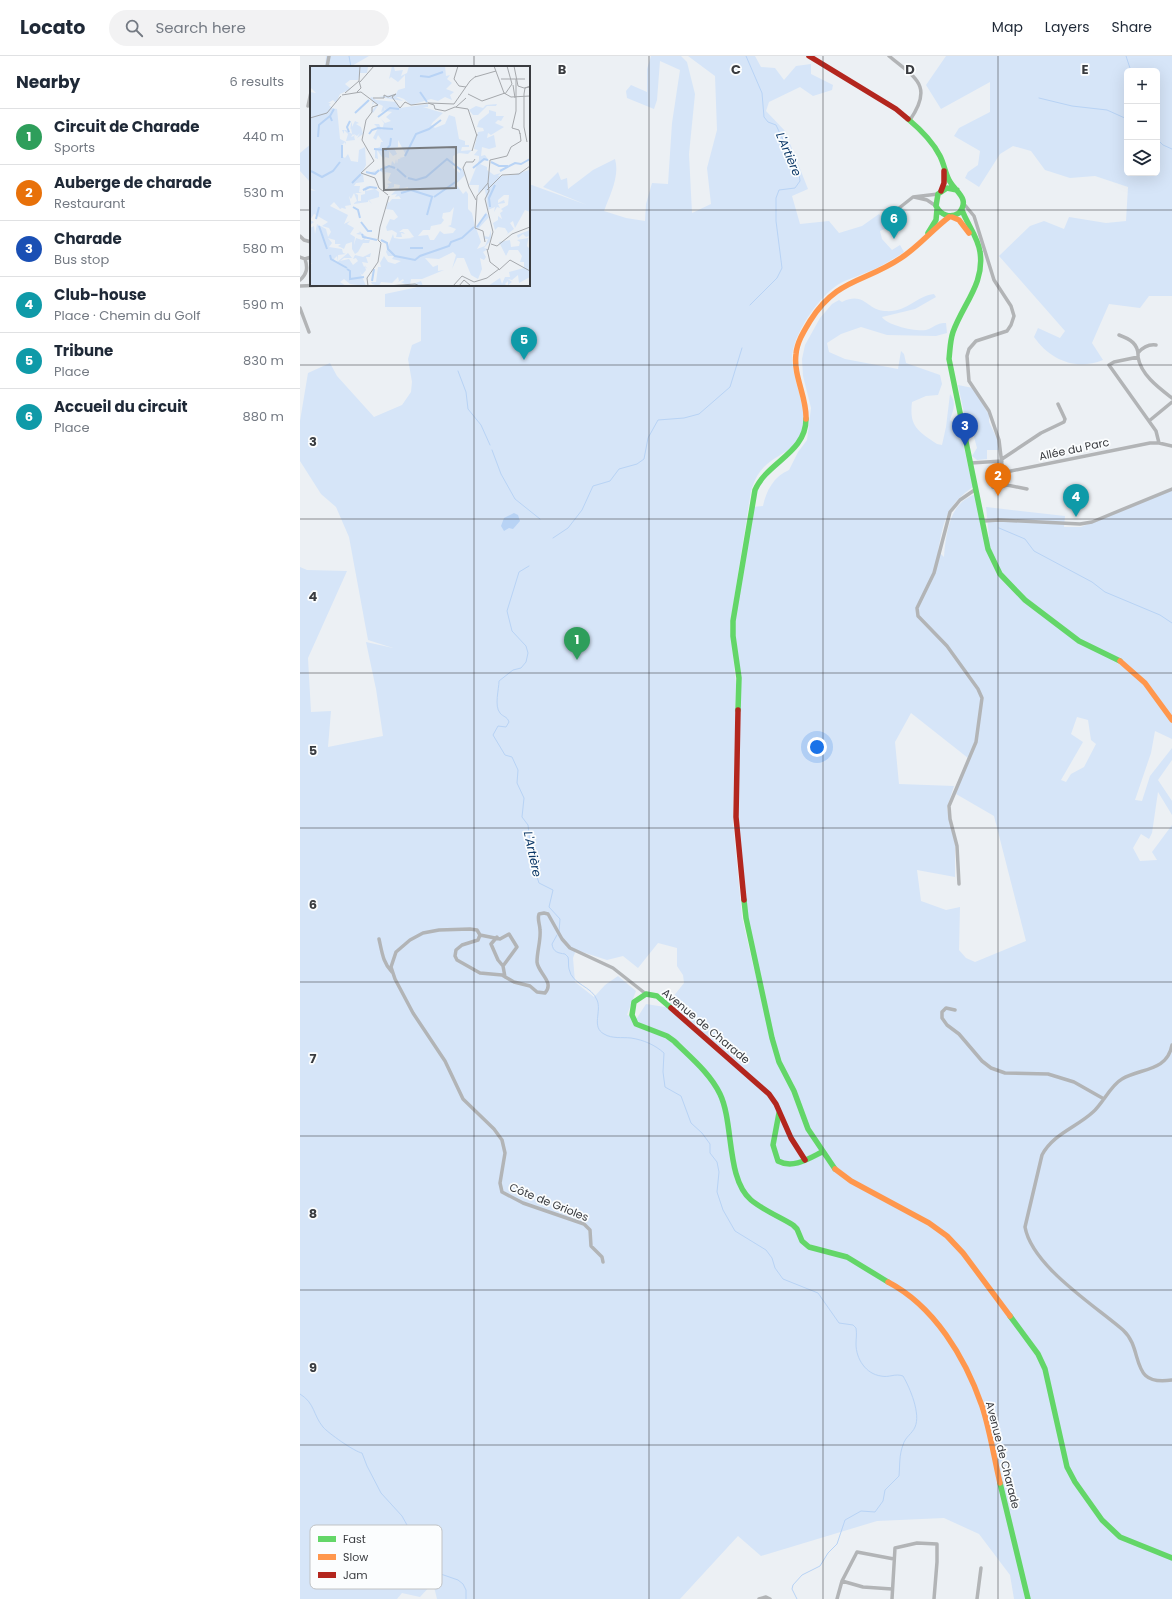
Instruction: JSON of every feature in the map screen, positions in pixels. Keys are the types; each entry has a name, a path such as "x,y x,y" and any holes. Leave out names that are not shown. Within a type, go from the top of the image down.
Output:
{"street":[{"path":"327,66 329,56"},
{"path":"809,56 887,103 910,120 932,146 942,161 950,182 963,196 963,207 979,246 981,264 978,283 957,321 948,343 950,365 984,522 988,549 1000,575 1010,586 1074,638 1112,656 1126,665 1137,675 1172,720"},
{"path":"889,56 914,77 922,88 920,100 910,120"},
{"path":"308,106 310,97"},
{"path":"920,243 933,226 944,174 942,161"},
{"path":"884,220 913,197 940,193 949,188 957,190"},
{"path":"913,197 927,200 940,213 951,217 964,225 979,246"},
{"path":"963,207 974,214 994,280 1011,306 1014,316 1007,331 976,341 969,349 967,356 969,381 988,412 999,440 1002,460 1006,472 1007,485"},
{"path":"963,207 920,243 891,264 838,289 821,306 803,333 799,343 796,359 798,377 807,413 806,429 797,447 769,468 758,482 734,613 733,636 740,685 736,817 746,918 775,1051 794,1091 808,1129 822,1152 833,1167 851,1181 929,1223 956,1244 1042,1361 1065,1462 1078,1488 1102,1520 1114,1532 1131,1543 1172,1558"},
{"path":"300,236 304,240 310,242"},
{"path":"300,257 305,259 310,257"},
{"path":"300,280 309,270 305,259"},
{"path":"300,286 310,286"},
{"path":"300,309 309,332"},
{"path":"1119,335 1133,341 1138,355 1138,362 1148,377 1156,386 1172,398"},
{"path":"1156,345 1150,344 1142,348 1138,355 1114,362 1109,365 1156,431 1158,443 1172,446"},
{"path":"1149,421 1172,402"},
{"path":"971,463 1002,460 1041,433 1064,422 1065,419 1058,404"},
{"name":"Allée du Parc","path":"1006,472 1123,448 1158,443"},
{"path":"992,487 997,488 1007,485 1027,489"},
{"path":"959,884 957,846 950,819 949,806 976,742 982,698 978,689 947,646 918,616 917,608 934,573 950,512 960,500 977,489"},
{"path":"984,522 1006,520 1080,524 1092,522 1172,489"},
{"path":"480,935 478,940 462,945 456,950 455,956 457,960 480,973 502,975 530,986 541,993 547,991 548,982 537,963 540,933 538,918 539,914 548,914 562,939 570,948 613,968 646,994"},
{"path":"393,973 391,967 396,952 410,940 423,933 439,930 470,929 477,930 480,935"},
{"path":"480,935 500,939 509,934 517,947 504,966"},
{"path":"496,937 491,944 493,952 504,966 505,977"},
{"path":"379,939 382,957 388,968 393,973"},
{"name":"Côte de Grioles","path":"393,973 413,1013 445,1061 463,1099 494,1129 502,1140 505,1153 500,1183 502,1192 523,1203 584,1224 590,1230 591,1246 602,1257 603,1262"},
{"name":"Avenue de Charade","path":"805,1160 791,1138 779,1109 773,1099 747,1074 657,996 646,994 641,996 634,1003 632,1018 639,1026 667,1036 674,1041 710,1078 720,1094 726,1111 734,1165 745,1194 751,1200 793,1225 802,1241 809,1247 852,1259 878,1277 903,1290 926,1311 957,1350 982,1406 1028,1599"},
{"path":"955,1010 946,1008 942,1012 942,1018 947,1025 959,1034 982,1061 991,1068 1005,1072 1048,1074 1074,1082 1104,1099"},
{"path":"1172,1045 1171,1051 1161,1063 1146,1071 1123,1078 1116,1083 1094,1111 1075,1127 1053,1140 1045,1148 1025,1227 1027,1238 1036,1252 1060,1278 1130,1338 1141,1370 1148,1378 1161,1382 1172,1380"},
{"path":"779,1109 773,1145 776,1157 786,1165 805,1160 822,1152"},
{"path":"892,1599 896,1546 937,1544 934,1599"},
{"path":"837,1599 842,1581 857,1552 894,1559"},
{"path":"972,1599 977,1598 981,1568"},
{"path":"842,1581 862,1587 892,1589"},
{"path":"760,1599 766,1597 770,1599"}],"shaded area":[{"path":"326,56 369,56 352,66 325,66"},
{"path":"651,56 681,56 687,62 695,94 689,154 692,213 711,204 707,168 717,130 715,76 688,56 755,56 761,67 775,68 784,80 796,66 811,64 811,74 833,85 832,90 813,96 800,87 769,102 766,111 785,131 808,189 792,196 800,224 829,221 839,233 862,226 879,214 887,224 887,228 880,231 882,239 892,250 900,245 904,252 875,269 839,284 823,297 808,317 793,349 792,359 802,403 804,420 801,435 793,446 770,462 762,470 756,478 751,491 730,625 736,684 733,822 742,917 776,1054 749,931 736,829 740,685 733,632 752,507 763,506 766,495 775,480 789,470 798,452 807,440 811,408 803,376 802,359 805,345 820,318 832,304 839,300 842,302 850,299 861,300 879,310 893,311 905,307 928,295 934,294 936,297 915,309 882,317 889,323 915,330 926,330 938,324 946,323 947,333 936,336 887,335 861,327 841,334 827,343 829,352 845,359 898,369 901,351 904,354 906,363 940,375 942,384 938,395 926,396 912,402 912,417 916,428 920,432 937,444 942,445 950,394 954,404 950,420 959,426 973,487 957,501 948,514 942,531 938,551 944,557 946,537 952,516 961,503 975,494 984,538 989,537 986,507 1065,516 1064,527 1081,527 1172,488 1172,739 1155,731 1151,753 1135,800 1142,801 1150,776 1172,748 1172,760 1158,780 1172,801 1172,815 1158,792 1152,833 1149,839 1141,834 1133,848 1140,861 1157,860 1152,852 1172,825 1172,1599 1014,1599 1010,1575 979,1534 944,1518 877,1521 761,1556 738,1536 680,1599 437,1599 434,1589 442,1589 442,1525 310,1525 310,1589 427,1589 420,1597 402,1593 397,1599 300,1599 300,567 307,570 347,571 308,658 311,712 331,711 328,747 383,736 376,689 366,642 393,648 368,640 349,537 336,507 321,494 300,461 300,421 308,373 330,363 337,376 374,417 402,405 411,392 412,382 408,359 412,345 421,341 421,307 385,307 385,294 418,286 530,286 530,184 587,205 543,187 558,172 561,180 567,178 568,189 593,170 615,159 615,179 604,211 626,218 645,221 646,204 652,183 668,184 672,123 680,70 660,61 657,100 654,109 627,98 626,91 631,85 647,92 647,69","holes":["911,713 968,758 956,794 994,816 1026,941 975,962 966,958 959,950 960,907 946,910 921,901 917,870 955,877 955,845 947,808 954,786 899,784 895,742","1077,717 1088,720 1091,740 1096,744 1084,767 1071,774 1066,782 1061,780 1083,742 1071,734","658,943 677,948 677,966 683,975 684,983 665,1007 646,1004 637,1018 627,1015 636,991 618,976 605,985 594,997 575,982 573,958 576,950 607,960 623,956 638,968"]},
{"path":"946,56 1172,56 1172,296 1149,296 1140,308 1109,304 1092,343 1103,360 1093,363 1074,364 1056,357 1040,345 1034,337 1038,328 1060,338 1065,331 999,256 1030,226 1044,221 1064,229 1069,217 1106,223 1126,221 1128,187 1095,176 1070,178 1045,170 1031,151 1013,146 1000,154 979,187 965,178 968,172 978,165 980,151 954,136 959,128 990,112 990,82 941,109 926,85"},
{"path":"310,145 310,182 300,171 300,153"},
{"path":"958,385 973,388 989,415 989,422 998,441 999,450 987,450 987,459 977,460 972,456 977,448 970,422 968,423 965,417"}],"water":[{"path":"514,513 518,515 520,521 513,529 509,528 504,531 501,526 504,518"}],"waterway":[{"path":"349,56 351,66"},
{"name":"L'Artière","path":"746,56 762,93 764,117 768,122 776,125 799,174 800,181 795,188 779,190 776,198 776,221 782,268 777,278 750,305"},
{"path":"1126,56 1130,68"},
{"path":"1039,98 1072,106 1107,110 1124,118"},
{"path":"1158,140 1163,145 1172,149"},
{"name":"L'Artière","path":"553,538 568,528 582,510 593,486 610,481 619,469 637,464 644,459 648,438 658,420 684,418 699,414 730,387 742,348"},
{"path":"458,371 466,392 468,409 481,425 490,445"},
{"path":"492,450 501,474 515,499 540,519"},
{"path":"999,528 1025,539 1034,551 1092,582 1105,592 1160,615 1172,623"},
{"name":"L'Artière","path":"529,566 519,572 507,611 512,631 526,646 528,653 526,662 521,668 513,670 499,681 497,706 500,713 509,722 506,727 498,726 493,735 505,755 512,757 518,770 517,783 524,798 522,817 528,825 530,843 533,851 532,862 539,883 553,890 549,907 560,919 559,932"},
{"name":"L'Artière","path":"557,935 552,944 553,949 558,953 565,954 568,957 569,968 574,979 591,992 597,1000 597,1023 600,1031 610,1037 631,1038 645,1042 653,1045 664,1053 663,1072 665,1087 681,1096 691,1123 702,1133 710,1144 710,1153 717,1162 719,1172 717,1192 723,1210 735,1231 766,1250 772,1258 775,1268 783,1279 818,1293 839,1323 853,1325 856,1328 856,1350 866,1369 876,1375 881,1376 903,1376 909,1387 917,1415 915,1427 904,1442 900,1456 899,1476 885,1490 883,1501 875,1512 861,1511 845,1520 837,1544 828,1553 820,1566 802,1575 793,1585 792,1589 797,1599"},
{"path":"300,1394 309,1401 320,1423 326,1430 348,1446 362,1453 381,1493 402,1516 407,1525"},
{"path":"442,1574 458,1580 463,1584 466,1590 466,1599"}],"traffic: fast":[{"path":"908,119 922,131 934,146 949,180 952,184 955,188 958,192 961,195 963,199 962,208 956,215 949,216 940,212 936,206 938,194 947,188 957,190"},
{"path":"928,233 936,220 937,209"},
{"path":"962,210 979,246 981,263 976,284 953,332 949,359 988,549 1000,574 1025,600 1079,641 1120,661"},
{"path":"738,710 739,678 733,636 733,621 755,490 768,472 793,449 800,440 804,431 806,419"},
{"path":"744,900 746,918 772,1038 779,1062 794,1091 808,1129 835,1169"},
{"path":"671,1008 657,996 646,994 634,1002 632,1015 636,1024 667,1036 674,1041 699,1066 716,1086 724,1106 734,1165 743,1191 756,1204 793,1225 797,1229 802,1241 809,1247 847,1257 888,1282"},
{"path":"779,1113 773,1145 778,1161 795,1164 822,1152"},
{"path":"1010,1316 1038,1354 1045,1369 1067,1467 1075,1482 1102,1520 1120,1537 1172,1558"},
{"path":"1000,1483 1028,1599"}],"traffic: slow":[{"path":"806,419 806,411 796,370 796,354 801,337 810,321 820,307 830,297 841,289 901,258 949,217"},
{"path":"952,217 959,220 969,233"},
{"path":"1120,661 1145,683 1172,720"},
{"path":"835,1169 851,1181 929,1223 947,1236 963,1253 1010,1316"},
{"path":"888,1282 905,1292 933,1319 946,1335 967,1369 985,1415 1000,1483"}],"traffic: jam":[{"path":"809,56 896,109 908,119"},
{"path":"941,191 944,183 944,171"},
{"path":"738,710 736,817 744,900"},
{"path":"671,1008 769,1094 776,1104 791,1138 805,1160"}],"place":[{"name":"Accueil du circuit","path":"894,239"},
{"name":"Tribune","path":"524,360"},
{"name":"Charade","path":"965,446"},
{"name":"Auberge de charade","path":"998,496"},
{"name":"Club-house","path":"1076,517"},
{"name":"Circuit de Charade","path":"577,660"}]}
